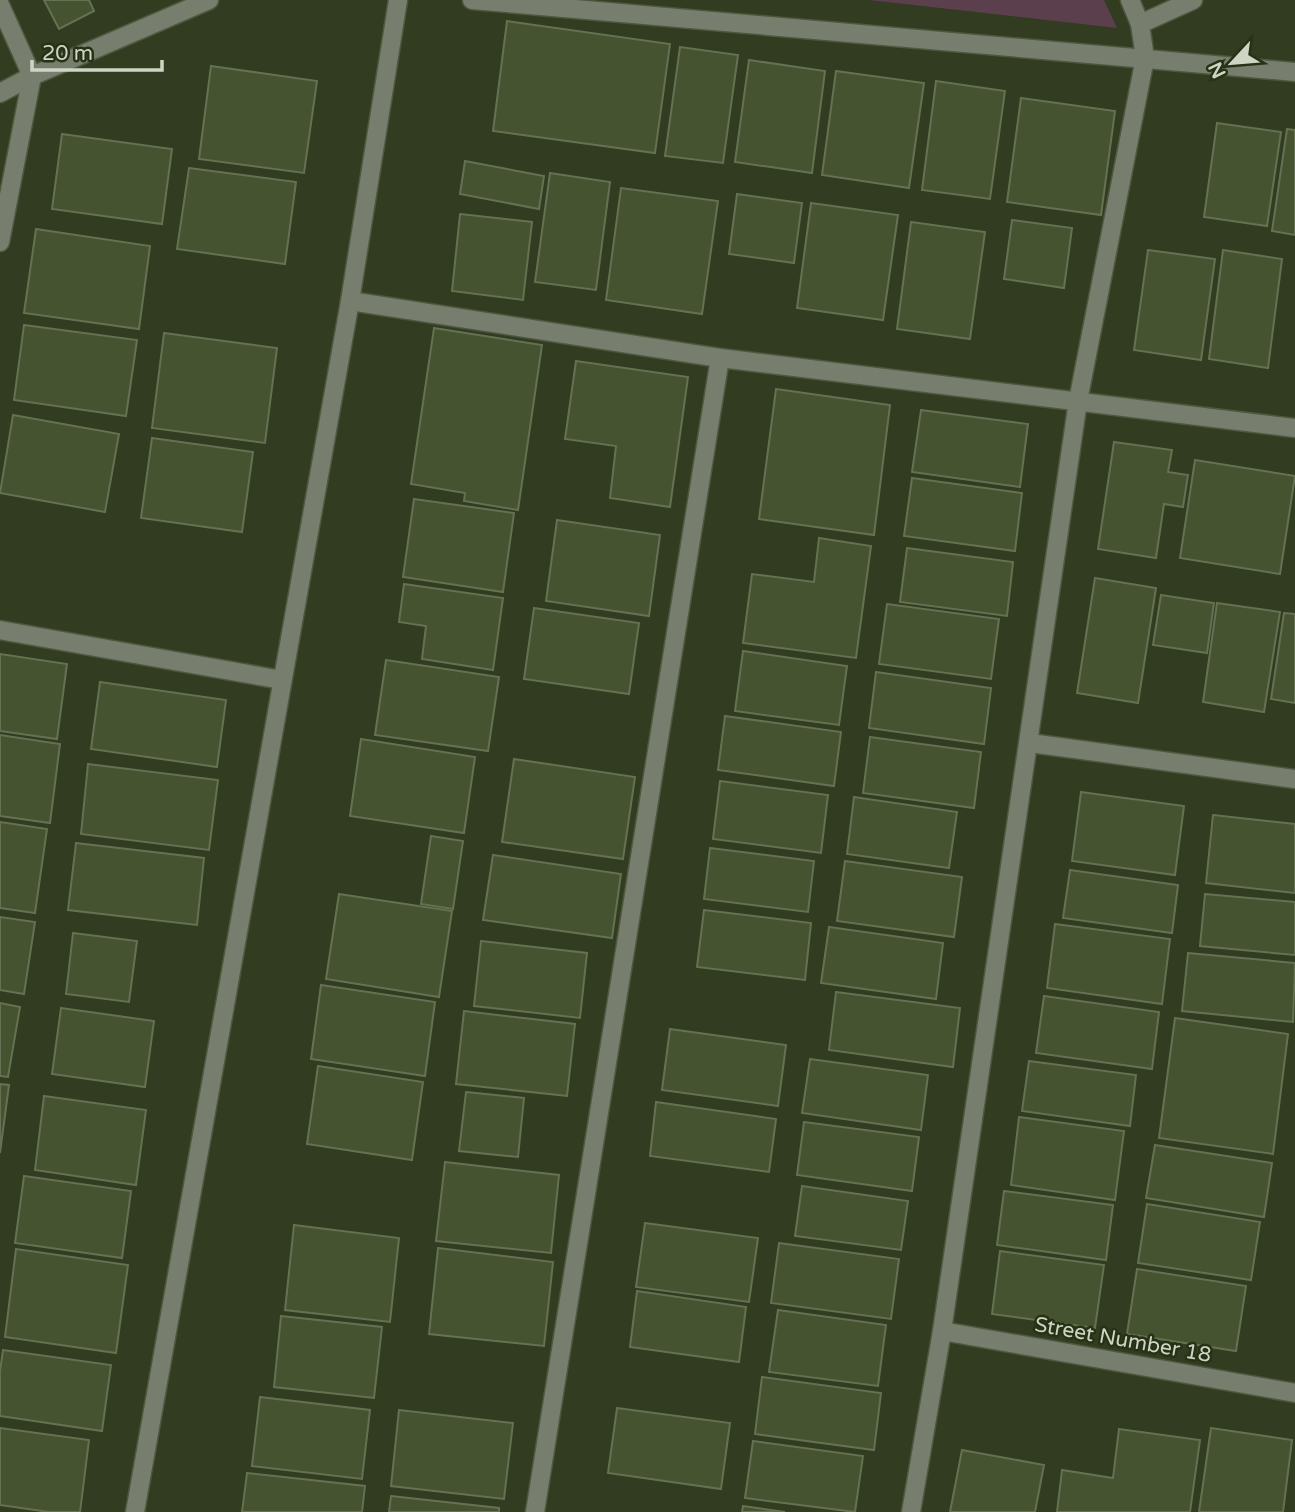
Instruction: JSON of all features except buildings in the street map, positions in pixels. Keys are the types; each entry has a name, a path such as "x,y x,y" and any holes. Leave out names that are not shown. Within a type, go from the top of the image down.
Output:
{"street":[{"path":"0,93 32,76 209,0"},
{"path":"135,1512 350,301 398,0"},
{"path":"472,0 1295,72"},
{"path":"911,1512 942,1331 1078,401 1145,58 1140,24 1130,0"},
{"path":"1140,24 1193,0"},
{"path":"0,5 32,76 0,242"},
{"path":"350,301 720,358 1295,428"},
{"path":"535,1512 720,358"},
{"path":"0,629 282,680"},
{"path":"1030,743 1295,779"},
{"name":"Street Number 18","path":"942,1331 1295,1393"}],"shaded area":[{"path":"869,0 1104,0 1117,28"}]}
